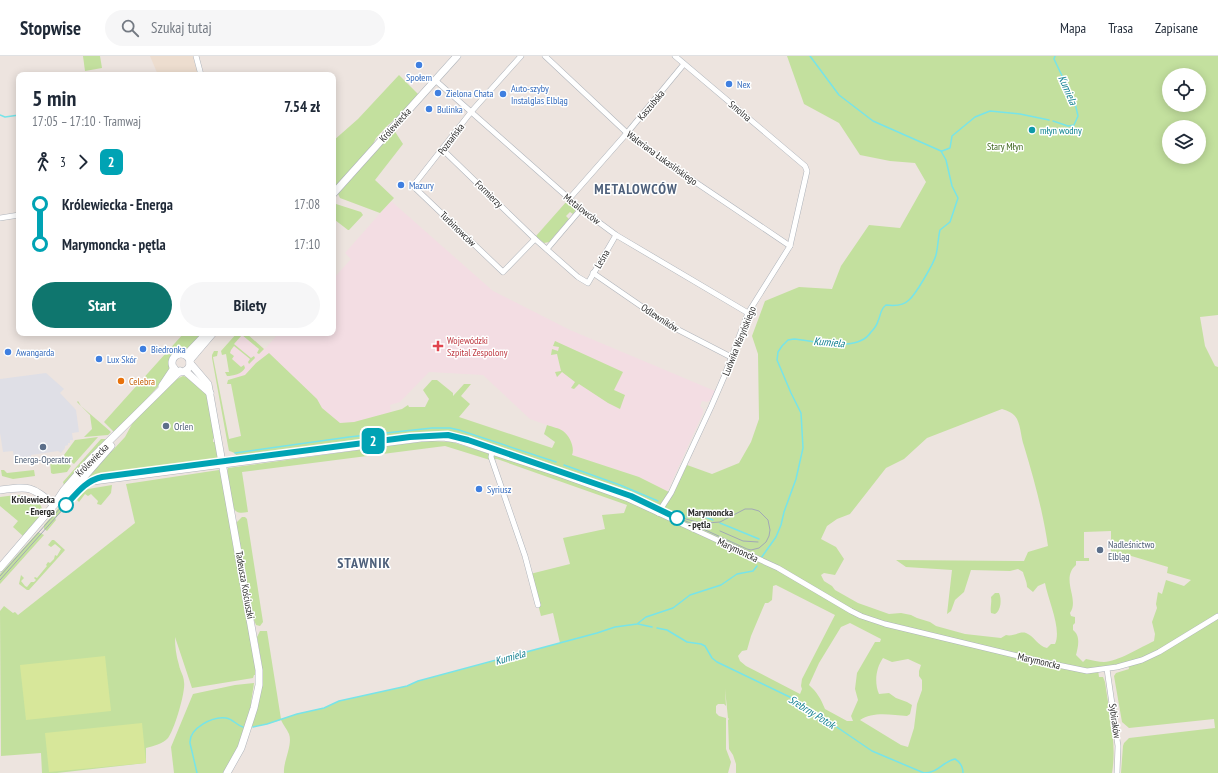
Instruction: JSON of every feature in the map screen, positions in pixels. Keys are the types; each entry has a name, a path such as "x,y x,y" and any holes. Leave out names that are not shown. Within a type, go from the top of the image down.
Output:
{"main road":[{"name":"Królewiecka","path":"336,191 457,56"},
{"path":"180,370 188,368 189,359 205,336"},
{"path":"189,359 210,336"},
{"path":"189,359 180,354 172,361 180,370 210,393"},
{"name":"Tadeusza Kościuszki","path":"189,359 208,384 259,666 258,692 250,720 241,748 227,773"},
{"name":"Królewiecka","path":"0,568 90,460 133,419 160,390 162,384 180,370"},
{"name":"Królewiecka","path":"54,505 69,494 122,435 133,419"},
{"path":"0,490 22,487 30,488 37,491 54,505"}],"street":[{"path":"196,56 200,72"},
{"name":"Poznańska","path":"413,186 471,112 521,56"},
{"name":"Waleriana Łukasińskiego","path":"545,56 627,133 667,163 790,246"},
{"name":"Smolna","path":"675,56 805,166"},
{"name":"Kaszubska","path":"569,199 627,133 684,64"},
{"name":"Metalowców","path":"435,80 581,209 616,235 748,314"},
{"name":"Formierzy","path":"442,149 535,239"},
{"name":"Ludwika Waryńskiego","path":"658,513 671,493 724,377 748,314 790,246 807,171 805,166"},
{"name":"Turbinowców","path":"413,186 504,272 535,239"},
{"path":"535,239 547,249 581,209"},
{"path":"0,218 16,215"},
{"name":"Leśna","path":"547,249 578,277 588,283 616,235"},
{"name":"Odlewników","path":"593,273 667,324 731,357"},
{"name":"Marymoncka","path":"78,484 435,438 456,440 601,489 658,513 778,568 861,616 885,624 1073,669 1086,671 1128,665 1153,655 1218,616"},
{"path":"492,452 491,457 525,556 538,605"},
{"name":"Sybiraków","path":"1108,669 1118,746 1117,773"}],"shaded area":[{"path":"150,56 193,56 197,72 157,72"},
{"name":"Wojewódzki Szpital Zespolony","path":"391,201 493,291 570,330 715,391 711,400 707,402 702,401 700,406 703,409 703,413 667,492 639,477 572,455 563,431 530,419 483,375 429,372 400,402 390,405 392,418 246,437 228,348 238,336 250,336 265,349 276,336 336,336 336,276 351,259 345,253"},
{"name":"Energa-Operator","path":"46,373 64,389 60,393 76,410 79,432 72,433 73,440 70,440 70,443 65,446 61,453 58,451 14,459 13,451 3,452 0,433 0,379"}],"green space":[{"path":"83,56 100,56 102,68 85,71"},
{"name":"Stary Młyn","path":"787,56 1218,56 1218,315 1200,317 1205,346 1215,366 1218,367 1218,773 1121,773 1123,746 1129,738 1215,728 1214,719 1129,728 1122,722 1114,676 1116,673 1129,669 1128,665 1098,670 1099,677 1103,677 1105,682 1112,728 1114,750 1112,773 736,773 736,764 729,749 729,719 725,689 726,706 724,704 718,704 716,706 716,713 719,716 726,718 726,749 731,762 728,773 284,773 290,738 281,720 251,727 262,666 257,637 260,631 267,631 281,719 324,708 339,701 407,686 418,681 560,643 553,613 541,616 530,574 570,564 563,538 605,529 602,515 624,513 627,505 497,459 490,460 445,446 242,472 248,512 241,513 237,512 233,507 227,473 228,468 402,444 431,441 452,442 547,472 628,501 768,566 667,514 664,511 664,507 673,494 687,465 712,474 739,463 751,442 759,419 758,354 752,336 765,301 799,287 832,289 841,266 869,225 900,228 926,182 915,163 890,161 860,155 839,123 804,104","holes":["1002,409 1011,412 1016,417 1019,425 1044,521 1048,546 1028,552 1024,561 896,560 906,567 952,570 947,614 951,611 955,600 964,592 971,570 1010,571 1018,569 1023,572 1027,587 1033,592 1038,586 1045,583 1056,623 1057,638 1055,644 1051,644 1047,648 1044,647 1026,633 1006,635 1001,638 965,634 936,626 930,622 911,615 901,613 889,614 858,603 835,590 824,581 821,575 824,573 835,575 844,559 836,547 821,539 827,526 837,519 850,514 886,468 904,459 927,438","1111,531 1111,558 1127,558 1128,555 1168,567 1167,573 1191,580 1184,586 1166,580 1162,594 1158,592 1156,604 1157,608 1152,622 1155,634 1154,641 1115,660 1104,662 1086,659 1083,662 1076,655 1078,638 1076,632 1073,630 1075,617 1071,616 1070,613 1073,602 1070,576 1076,565 1076,561 1089,561 1089,558 1084,558 1084,532","776,585 835,615 802,679 802,689 800,694 746,666 740,661 738,656 742,651 747,650 751,636 765,603 772,600 773,586","850,623 881,639 880,642 875,642 857,673 855,689 858,700 851,716 853,721 847,721 825,709 822,702 809,685 819,663 841,627","883,658 892,662 908,659 921,665 919,676 922,680 922,690 917,704 914,728 908,747 901,745 860,720 871,715 889,714 907,716 910,714 912,705 889,693 879,694 876,675"]},
{"path":"399,75 418,94 403,112 376,138 371,148 336,187 336,138 358,119"},
{"path":"394,130 403,144 375,180 394,198 380,213 340,198 338,194"},
{"path":"567,201 575,208 575,211 573,214 570,212 566,216 569,219 549,242 544,243 536,236"},
{"path":"336,204 361,212 363,215 348,230 336,221"},
{"path":"181,336 202,336 189,349 177,350 172,354 169,358 169,372 161,383 111,439 64,485 63,482 101,439 110,439 115,433 104,422"},
{"path":"234,336 241,336 234,344 251,358 254,356 255,358 249,364 248,362 250,359 234,346 230,353 234,356 232,359 241,367 244,365 245,368 240,373 227,376 225,372 229,372 226,354 222,355 221,351"},
{"path":"243,336 249,336 264,349 259,354 257,353 259,349"},
{"path":"555,341 623,372 614,390 625,395 620,409 579,384 574,389 571,388 575,382 562,372 557,377 555,372 561,371 557,354 551,355 552,349 558,351 559,347 553,346"},
{"path":"214,351 218,351 217,356 213,357 229,439 241,436 231,384 227,384 228,380 245,375 256,363 269,353 317,399 322,408 340,423 354,422 402,409 408,405 409,407 425,407 429,399 423,390 432,380 437,380 453,393 453,396 464,384 471,384 461,396 470,404 459,417 552,448 555,442 544,434 547,425 557,428 566,433 570,439 573,449 572,455 639,477 669,492 660,505 654,508 600,486 454,437 385,442 238,460 233,452 229,451 212,358"},
{"path":"183,376 198,384 206,394 211,412 214,438 213,442 215,442 219,459 218,463 84,481 104,457 125,437 132,424 147,408 175,380"},
{"path":"81,406 111,432 108,435 84,437 92,429 90,415"},
{"path":"98,437 74,464 65,457 64,455 75,440"},
{"path":"58,457 61,457 71,466 67,472 53,474 51,473 50,460 53,458 53,460 58,460"},
{"path":"1,470 4,470 7,473 34,470 35,476 13,479 2,476"},
{"path":"219,470 221,474 256,667 256,675 254,675 253,678 192,688 175,637 177,658 184,680 181,702 176,720 168,738 155,746 146,748 146,763 57,773 42,773 41,753 1,756 0,611 4,606 18,615 135,523 126,484"},
{"path":"112,485 111,493 101,505 97,504 98,501 91,494 88,496 85,494 79,502 77,500 85,490"},
{"path":"16,495 25,496 35,500 39,503 42,511 34,524 23,536 13,527 18,521 0,506 0,497"},
{"path":"68,497 72,500 55,518 56,520 47,531 44,529 44,525"},
{"path":"242,517 247,519 263,622 260,626 256,625 254,620 236,523"},
{"path":"38,532 44,535 0,584 0,574"},
{"path":"52,540 54,540 65,550 29,590 27,590 19,584 21,575 24,578 21,581 27,587 31,582 36,580 34,578 37,578 47,566 46,565 48,562 50,563 54,559 55,555 57,556 61,549 55,544 51,547 48,545"},
{"path":"995,593 999,593 1001,601 1000,608 995,614 991,613 991,597"},
{"path":"105,656 111,711 26,720 20,665"},
{"path":"254,683 252,704 238,747 223,773 174,773 171,747 193,694 235,685"},
{"path":"142,723 146,763 49,772 45,733"}],"waterway":[{"path":"810,56 839,95 873,121 941,151"},
{"name":"Kumiela","path":"1053,121 1068,126 1074,125 1078,116 1075,103 1054,59 1055,56"},
{"name":"Kumiela","path":"942,151 950,148 952,136 975,117 990,111 1020,114 1049,120"},
{"path":"0,115 5,117 16,115"},
{"name":"Kumiela","path":"761,558 776,537 781,525 796,479 803,448 801,413 777,360 778,352 788,340 794,339 836,344 857,342 865,338 874,328 878,322 882,310 886,305 901,304 907,302 912,297 935,259 940,230 950,222 958,198 952,186 946,160 941,151"},
{"path":"235,453 349,437 432,428 450,428 556,462"},
{"path":"564,465 620,485 658,501"},
{"path":"687,517 690,511 713,520"},
{"path":"720,523 759,539"},
{"name":"Kumiela","path":"253,727 324,708 339,701 407,686 418,681 615,627 637,624 646,617 673,608 690,595 721,585 737,574 753,571 757,566"},
{"name":"Srebrny Potok","path":"638,624 652,627"},
{"name":"Srebrny Potok","path":"657,628 667,630 687,642 705,646 712,658 717,662 800,702 872,751 924,773 929,773 955,759 961,765 963,773"},
{"name":"Kumiela","path":"197,773 190,743 193,732 203,724 221,718 226,718 243,727"}],"tram line":[{"path":"0,576 78,488 87,480 95,476 235,456 421,433 448,432 469,437 623,490 686,519 697,522 720,522 745,509 752,509 759,511 768,520 770,530 766,542 759,548 751,550 747,549 631,496 462,438 440,435 410,437 236,459 93,479 81,489 0,580"},
{"name":"2","path":"66,505 88,482 102,477 356,443 422,436 448,435 468,440 631,496 677,518"},
{"path":"720,531 743,541 758,542"}],"place":[{"name":"Społem","path":"419,65"},
{"name":"Nex","path":"729,84"},
{"name":"Zielona Chata","path":"438,93"},
{"name":"Auto-szyby Instalglas Elbląg","path":"503,94"},
{"name":"Bulinka","path":"429,109"},
{"name":"młyn wodny","path":"1032,130"},
{"name":"Mazury","path":"401,185"},
{"name":"Wojewódzki Szpital Zespolony","path":"438,346"},
{"name":"Biedronka","path":"143,349"},
{"name":"Awangarda","path":"8,352"},
{"name":"Lux Skór","path":"99,359"},
{"name":"Celebra","path":"121,381"},
{"name":"Orlen","path":"166,426"},
{"name":"Energa-Operator","path":"43,447"},
{"name":"Syriusz","path":"479,489"},
{"name":"Królewiecka - Energa","path":"66,505"},
{"name":"Marymoncka - pętla","path":"677,518"},
{"name":"Nadleśnictwo Elbląg","path":"1100,550"}],"district":[{"name":"METALOWCÓW","path":"636,189"},
{"name":"STAWNIK","path":"364,563"}]}
